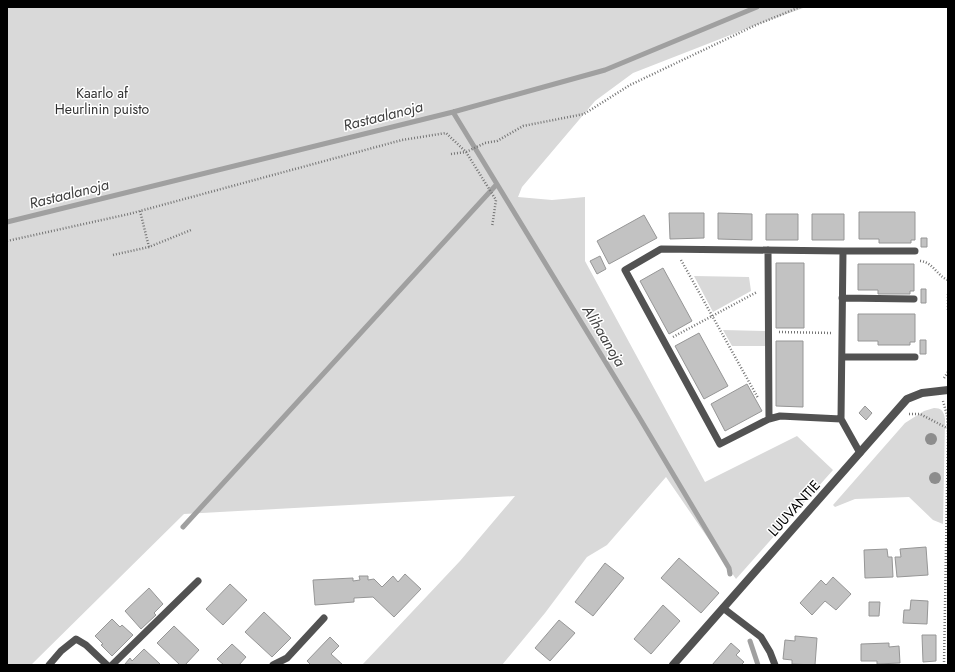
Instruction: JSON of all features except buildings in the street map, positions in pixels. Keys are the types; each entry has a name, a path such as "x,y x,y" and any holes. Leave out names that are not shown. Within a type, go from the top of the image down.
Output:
{"street":[{"name":"LUUVANTIE","path":"673,665 907,399 922,393 946,390"}],"lane":[{"path":"841,419 780,416 769,419 720,444 624,270 661,249 915,251"},
{"path":"768,250 769,419"},
{"path":"843,251 841,419 860,453"},
{"path":"842,298 914,299"},
{"path":"842,357 915,357"},
{"path":"112,665 198,581"},
{"path":"723,608 761,637 770,652 775,665"},
{"path":"273,665 287,658 324,618"},
{"path":"49,665 61,651 76,639 86,644 107,665"}],"path":[{"path":"451,154 466,151 485,143 497,141 523,126 584,114 630,85 756,25 800,7"},
{"path":"7,240 140,211 402,140 446,133 466,151 496,200 492,226"},
{"path":"140,211 149,247"},
{"path":"113,256 149,247 191,230"},
{"path":"675,249 757,398 768,398"},
{"path":"915,251 918,251 919,253 920,261 926,261 942,278 948,280"},
{"path":"664,342 768,286"},
{"path":"948,294 948,312"},
{"path":"768,332 842,334"},
{"path":"944,665 948,428 944,402 946,390 944,378 948,372"},
{"path":"906,414 920,414 948,428"}],"green space":[{"name":"Kaarlo af Heurlinin puisto","path":"7,7 806,7 633,73 595,101 522,187 518,197 552,200 585,197 585,261 705,482 797,436 833,470 736,579 666,477 607,545 587,557 545,613 502,665 362,665 460,561 515,496 184,514 31,665 7,665"},
{"path":"694,276 749,277 751,291 713,312"},
{"path":"723,330 765,331 765,346 732,346"},
{"path":"934,408 942,410 945,419 943,524 933,520 909,497 855,499 835,507 833,505 905,423 924,411"}],"waterway":[{"name":"Rastaalanoja","path":"7,222 453,112 605,70 757,7"},
{"name":"Alihaanoja","path":"453,112 639,417 729,568 730,574"},
{"path":"183,527 497,184"},
{"name":"Alihaanoja","path":"750,641 758,665"}]}
